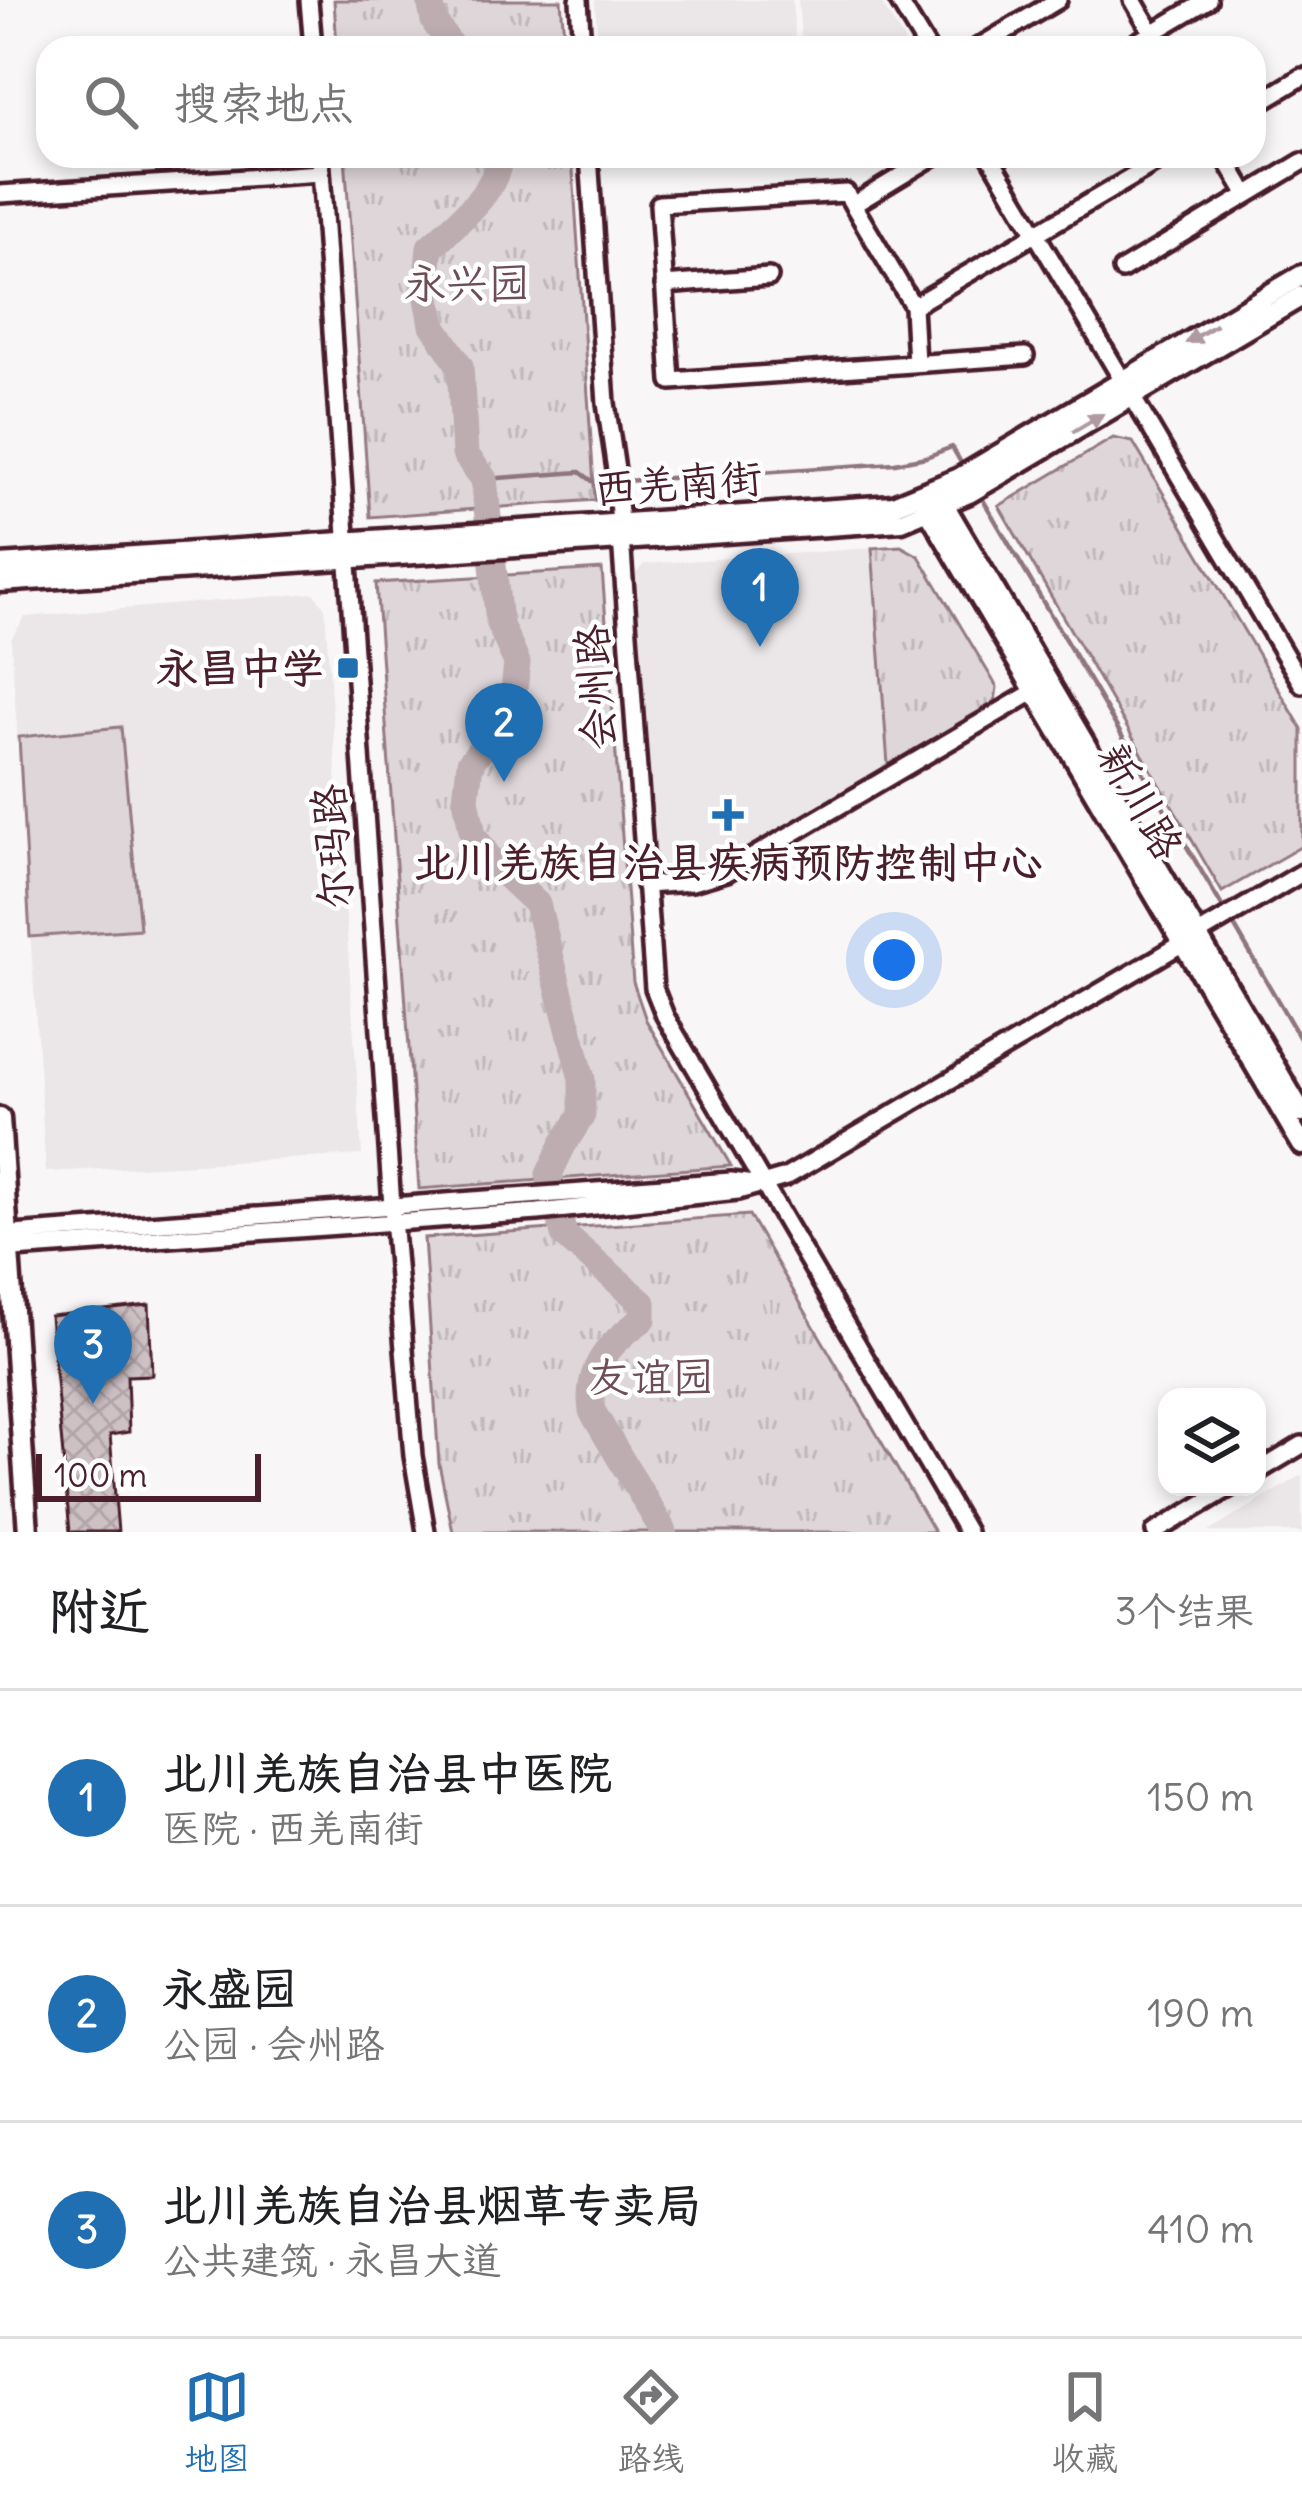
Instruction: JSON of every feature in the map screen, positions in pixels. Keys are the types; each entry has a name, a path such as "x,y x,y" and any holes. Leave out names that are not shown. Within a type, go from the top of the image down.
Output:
{"main road":[{"name":"西羌南街","path":"1128,389 1302,275"},
{"name":"西羌南街","path":"0,582 348,550 620,532 931,499 964,486 1128,389 1302,296"},
{"name":"新川路","path":"931,499 1190,939 1302,1144"},
{"name":"西羌南街","path":"0,565 348,550"},
{"name":"新川路","path":"1190,939 1302,1113"},
{"path":"0,1118 4,1242 28,1532"}],"street":[{"path":"309,0 312,36"},
{"path":"579,0 581,36"},
{"path":"898,0 920,36"},
{"path":"997,36 1058,0"},
{"path":"1133,0 1155,36"},
{"path":"1162,36 1208,0"},
{"path":"1266,99 1302,77"},
{"path":"1122,270 1302,162"},
{"path":"0,194 278,168"},
{"name":"尔玛路","path":"321,168 393,1214 409,1418 426,1532"},
{"name":"会州路","path":"590,168 651,972 658,1001 967,1532"},
{"path":"853,205 914,168"},
{"path":"998,168 1302,684"},
{"path":"913,306 1148,168"},
{"path":"1231,168 1247,195"},
{"path":"916,363 913,306 846,193 659,205 671,381 1024,356"},
{"path":"664,285 769,278"},
{"path":"645,885 692,882 727,872 1042,687"},
{"path":"4,1242 612,1197 731,1180 762,1185 786,1177 1302,873"},
{"path":"1266,1467 1302,1445"},
{"path":"1155,1532 1216,1496"}],"shaded area":[{"path":"595,0 792,0 795,36 597,36"},
{"path":"798,0 879,0 902,36 801,36"},
{"path":"872,548 888,765 718,865 670,873 655,860 636,574 644,564"},
{"path":"314,593 325,608 362,1155 46,1172 11,639 25,617"},
{"path":"1302,1475 1302,1532 1208,1532"}],"green space":[{"path":"334,0 561,0 564,36 336,36"},
{"name":"永兴园","path":"346,168 573,168 595,500 370,517"},
{"path":"1113,438 1133,442 1302,729 1302,846 1222,892 999,506"},
{"path":"901,546 919,556 997,687 995,702 888,765 872,548"},
{"path":"602,569 633,982 646,1020 731,1166 419,1189 376,583"},
{"path":"121,727 140,929 30,937 19,737"},
{"name":"友谊园","path":"749,1215 934,1532 453,1532 439,1464 424,1238"}],"building":[{"path":"149,1305 152,1375 127,1376 129,1432 110,1435 118,1532 70,1532 50,1316"}],"waterway":[{"path":"430,0 434,21 444,36"},
{"path":"497,168 483,194 430,247 426,287 433,325 460,366 465,454 484,479 499,623 517,663 513,700 470,763 466,799 473,835 492,862 537,904 582,1079 582,1115 549,1174 564,1235 643,1303 643,1319 602,1358 593,1382 592,1411 664,1532"},
{"path":"484,479 580,472 595,483 895,463 952,447 964,468"},
{"path":"979,493 1226,913"},
{"path":"1232,922 1302,1042"}],"place":[{"name":"北川羌族自治县中医院","path":"760,647"},
{"name":"永昌中学","path":"348,668"},
{"name":"永盛园","path":"504,782"},
{"name":"北川羌族自治县疾病预防控制中心","path":"728,815"},
{"name":"北川羌族自治县烟草专卖局","path":"93,1404"}]}
